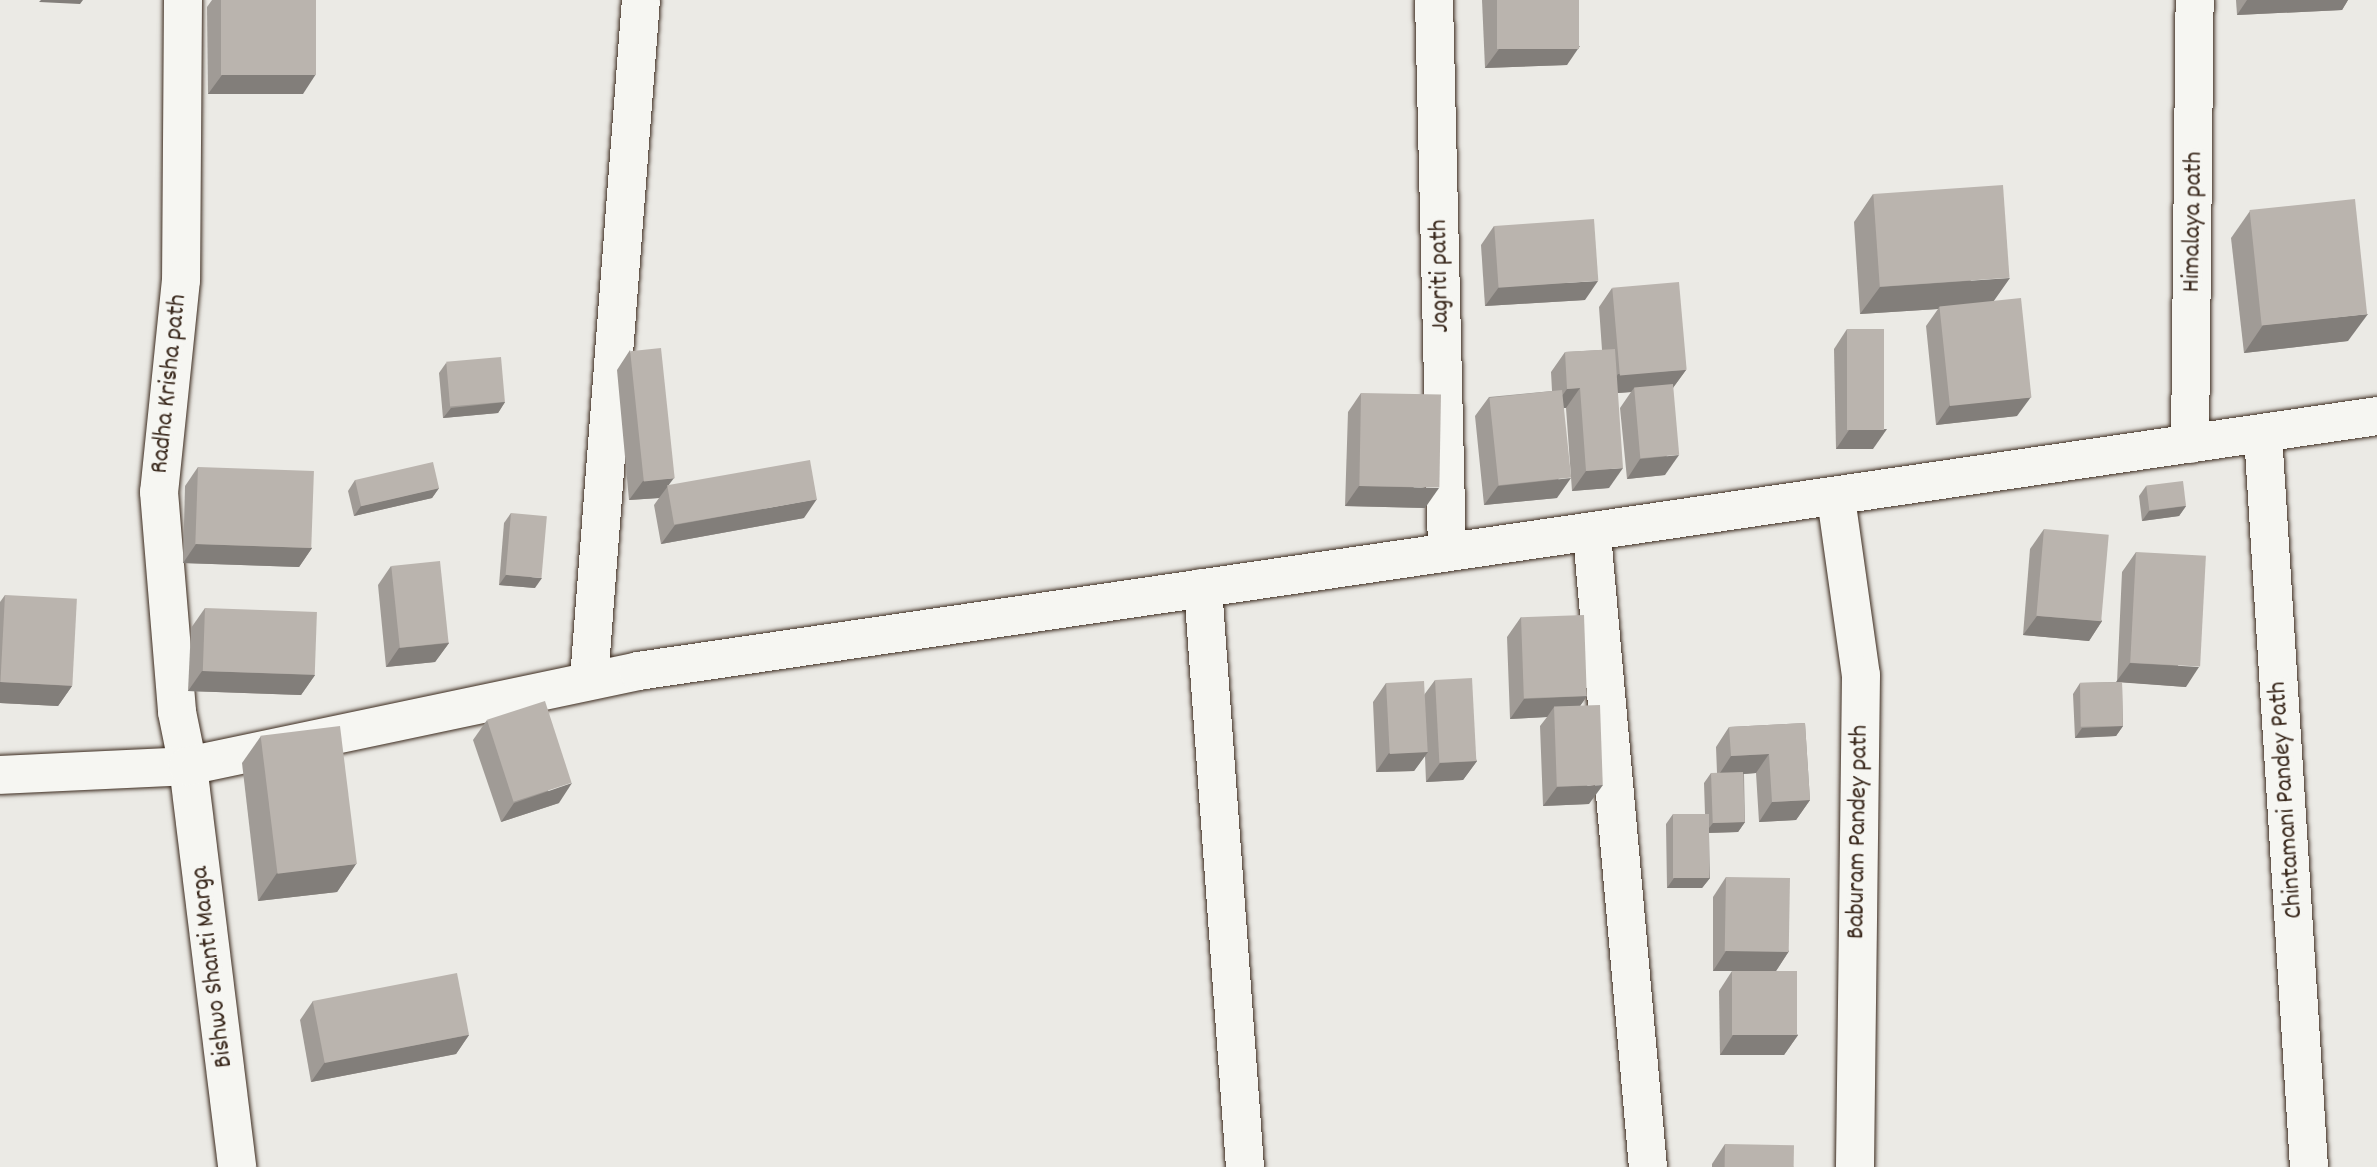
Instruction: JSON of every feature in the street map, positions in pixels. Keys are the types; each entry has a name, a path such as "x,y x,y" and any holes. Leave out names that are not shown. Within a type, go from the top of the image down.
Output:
{"street":[{"name":"Radha Krisha path","path":"183,0 181,280 159,492 177,712 188,766"},
{"path":"589,680 641,0"},
{"name":"Jagriti path","path":"1434,0 1447,552"},
{"name":"Himalaya path","path":"2190,444 2195,0"},
{"path":"0,775 188,766 589,680 1447,552 1592,535 2377,416"},
{"name":"Chintamani Pandey Path","path":"2263,434 2309,1167"},
{"name":"Baburam Pandey path","path":"1836,498 1861,675 1855,1167"},
{"path":"1592,535 1648,1167"},
{"path":"1203,588 1245,1167"},
{"name":"Bishwo Shanti Marga","path":"188,766 237,1167"}],"building":[{"path":"221,0 316,0 316,75 221,75"},
{"path":"1497,0 1579,0 1579,49 1497,49"},
{"path":"2003,185 2009,278 1880,287 1873,194"},
{"path":"2355,199 2367,314 2262,325 2250,210"},
{"path":"1594,219 1598,281 1499,288 1494,226"},
{"path":"1679,282 1687,370 1620,376 1612,288"},
{"path":"2021,298 2031,397 1950,406 1939,307"},
{"path":"1847,329 1884,329 1884,430 1847,430"},
{"path":"661,348 675,478 644,482 630,351"},
{"path":"1615,349 1623,468 1586,471 1580,388 1567,389 1565,352"},
{"path":"501,357 505,402 450,407 446,362"},
{"path":"1673,384 1679,455 1640,458 1634,387"},
{"path":"1562,390 1571,478 1499,485 1489,398"},
{"path":"1361,393 1441,394 1439,487 1359,486"},
{"path":"810,460 817,499 674,525 667,485"},
{"path":"433,462 439,488 361,506 355,480"},
{"path":"198,467 314,471 311,548 195,544"},
{"path":"2183,481 2186,506 2149,510 2146,486"},
{"path":"511,513 547,516 541,578 506,575"},
{"path":"2044,529 2109,535 2101,621 2036,616"},
{"path":"2136,552 2206,556 2200,667 2130,663"},
{"path":"440,561 449,643 400,648 391,566"},
{"path":"5,595 77,599 72,686 0,682"},
{"path":"205,608 317,612 315,675 203,671"},
{"path":"1584,615 1587,696 1524,698 1521,617"},
{"path":"1472,678 1476,761 1439,763 1435,680"},
{"path":"1424,681 1428,752 1390,754 1386,683"},
{"path":"2122,682 2123,726 2081,727 2080,683"},
{"path":"545,701 572,783 514,802 487,720"},
{"path":"1600,705 1603,785 1557,787 1554,707"},
{"path":"1805,723 1810,800 1772,802 1769,754 1731,756 1729,727"},
{"path":"340,726 357,864 278,874 261,736"},
{"path":"1743,772 1745,822 1713,823 1711,773"},
{"path":"1673,814 1709,814 1709,878 1673,878"},
{"path":"1726,877 1790,878 1789,952 1725,951"},
{"path":"1732,971 1797,971 1797,1035 1732,1035"},
{"path":"457,973 469,1035 325,1063 313,1001"},
{"path":"1725,1144 1794,1145 1794,1167 1725,1167"}]}
